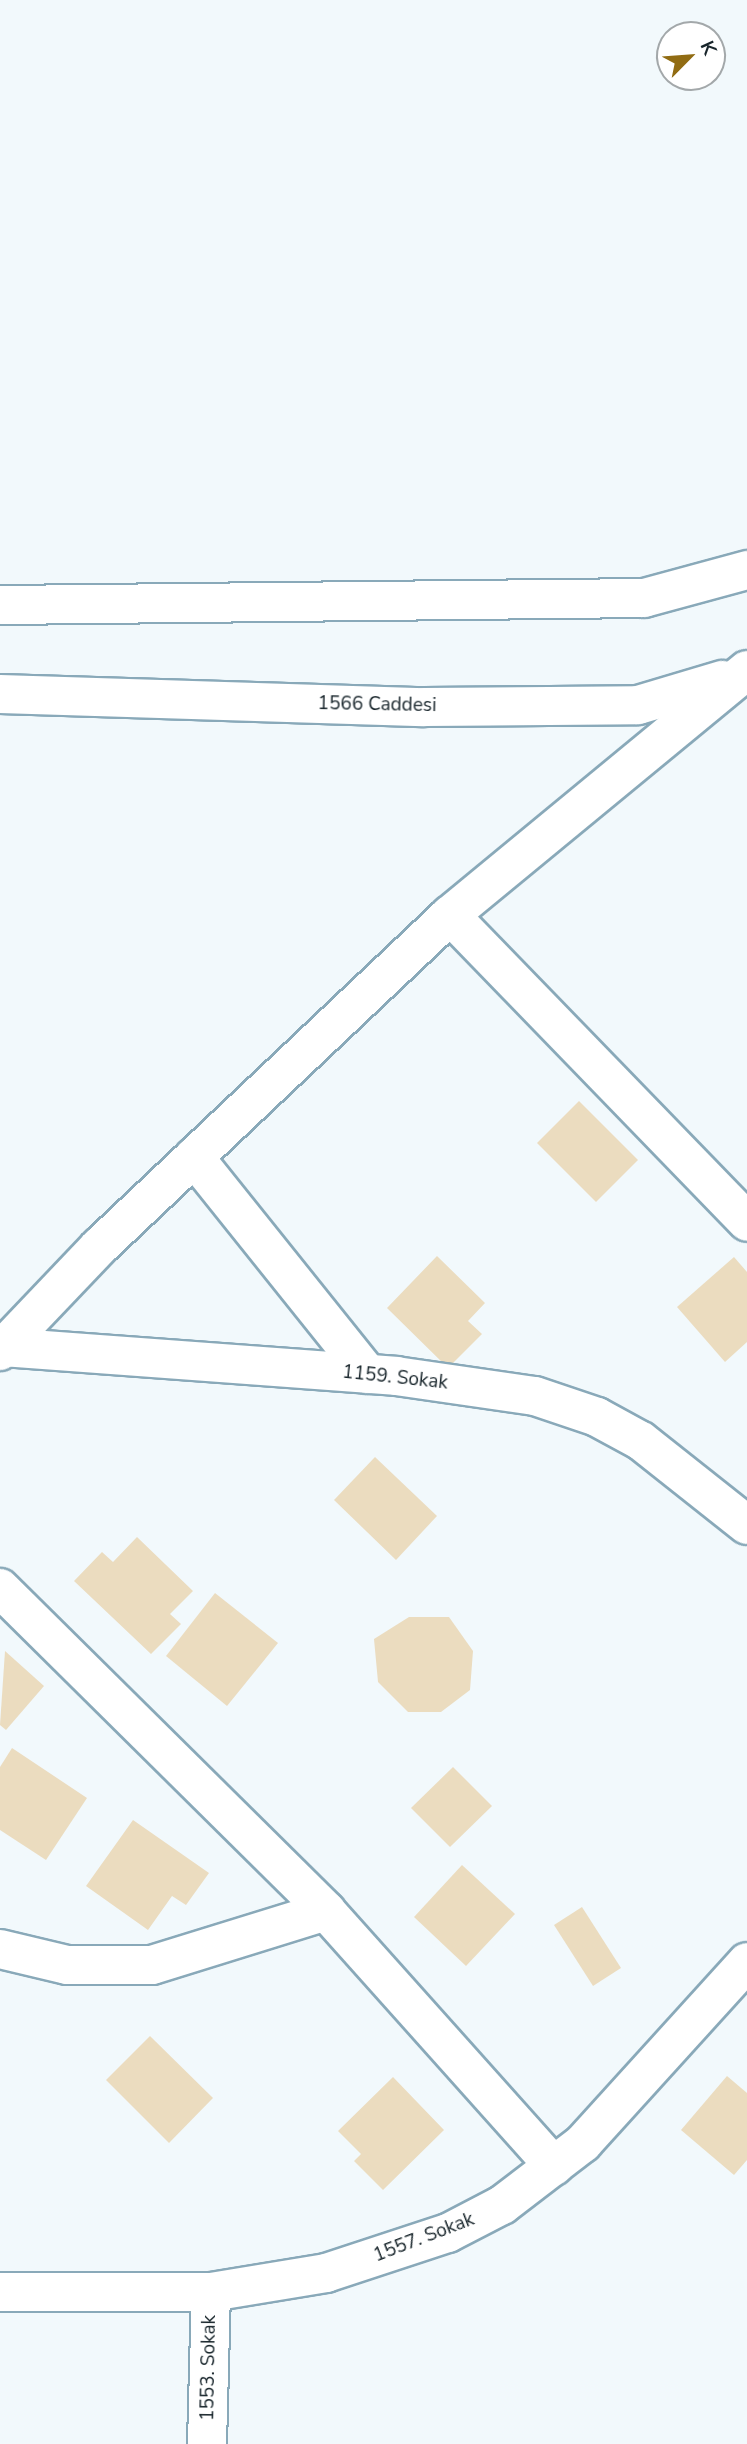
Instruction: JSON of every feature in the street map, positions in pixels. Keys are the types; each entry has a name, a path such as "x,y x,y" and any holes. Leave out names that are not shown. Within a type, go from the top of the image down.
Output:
{"street":[{"path":"0,604 643,598 747,570"},
{"path":"2,1349 194,1157 450,915 747,670"},
{"name":"1566 Caddesi","path":"0,694 424,707 638,705 707,687 747,670"},
{"path":"450,915 747,1222"},
{"path":"194,1157 368,1374"},
{"name":"1159. Sokak","path":"2,1349 368,1374 535,1396 597,1417 641,1441 747,1525"},
{"path":"0,1588 326,1911 554,2166"},
{"path":"0,1949 67,1965 152,1965 326,1911"},
{"name":"1557. Sokak","path":"0,2292 211,2292 326,2273 448,2234 502,2205 554,2166 635,2092 747,1962"},
{"name":"1553. Sokak","path":"207,2444 211,2292"}],"building":[{"path":"579,1101 638,1160 596,1202 537,1143"},
{"path":"437,1256 485,1303 468,1321 482,1334 448,1368 387,1308"},
{"path":"734,1257 747,1272 747,1342 725,1362 677,1307"},
{"path":"375,1457 437,1516 396,1560 334,1500"},
{"path":"137,1537 193,1591 170,1614 181,1624 151,1654 74,1581 102,1552 113,1562"},
{"path":"215,1593 278,1643 227,1706 166,1656"},
{"path":"409,1617 449,1617 473,1651 470,1690 441,1712 408,1712 378,1682 374,1639"},
{"path":"5,1651 44,1686 6,1730 0,1725"},
{"path":"12,1748 87,1798 46,1860 0,1830 0,1767"},
{"path":"453,1767 492,1806 450,1847 411,1808"},
{"path":"133,1820 209,1873 186,1905 172,1896 148,1930 86,1886"},
{"path":"462,1865 515,1914 466,1966 414,1917"},
{"path":"582,1907 621,1968 593,1986 554,1925"},
{"path":"150,2036 213,2098 169,2143 106,2080"},
{"path":"727,2076 747,2093 747,2160 734,2175 681,2130"},
{"path":"393,2077 444,2130 383,2190 354,2161 361,2154 338,2131"}]}
